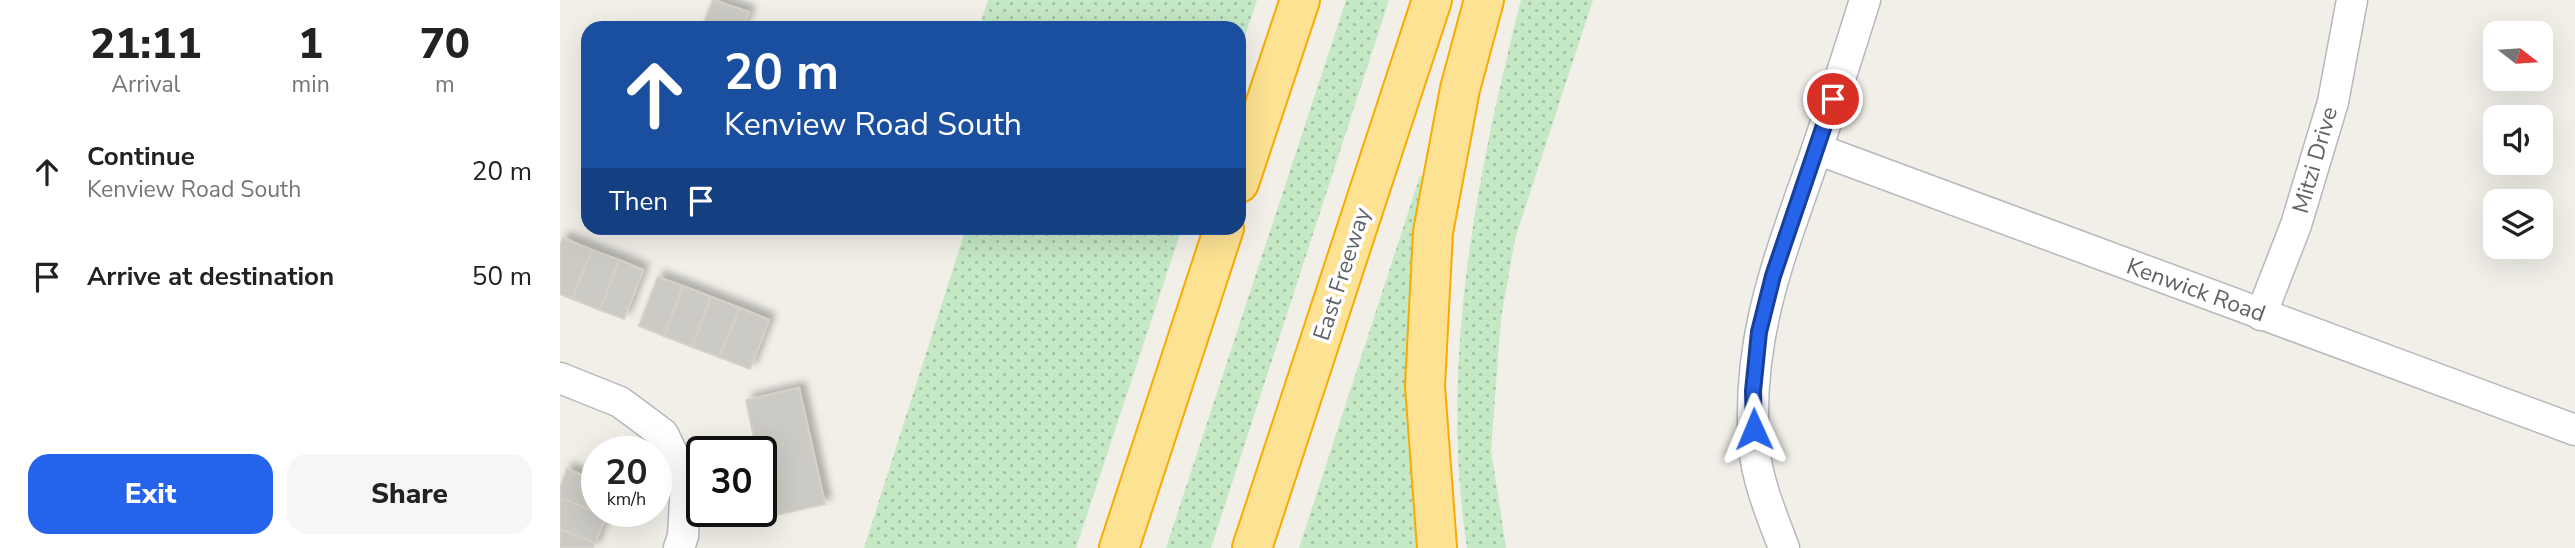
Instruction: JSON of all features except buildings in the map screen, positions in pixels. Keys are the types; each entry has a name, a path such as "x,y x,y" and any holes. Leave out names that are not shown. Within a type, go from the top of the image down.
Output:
{"highway":[{"path":"1246,162 1300,0"},
{"name":"East Freeway","path":"1252,548 1432,0"},
{"path":"1437,548 1425,386 1433,232 1460,89 1485,0"},
{"path":"1119,548 1222,235"}],"street":[{"path":"1784,548 1766,502 1754,449 1753,391 1759,332 1773,276 1865,0"},
{"name":"Mitzi Drive","path":"2261,315 2297,225 2333,102 2352,0"},
{"name":"Kenwick Road","path":"1817,149 2575,430"},
{"path":"560,378 620,402 663,434 685,482 683,536 679,548"}],"green space":[{"path":"988,0 1257,0 1246,33 1246,21 981,21"},
{"path":"1346,0 1389,0 1211,548 1166,548"},
{"path":"1521,0 1593,0 1515,239 1501,318 1491,450 1506,548 1467,548 1459,479 1457,410 1460,341 1477,203"},
{"path":"1420,176 1432,179 1426,548 1299,548"},
{"path":"964,235 1180,235 1076,548 864,548"}],"route":[{"path":"1754,429 1753,391 1759,332 1773,276 1833,99"}]}
